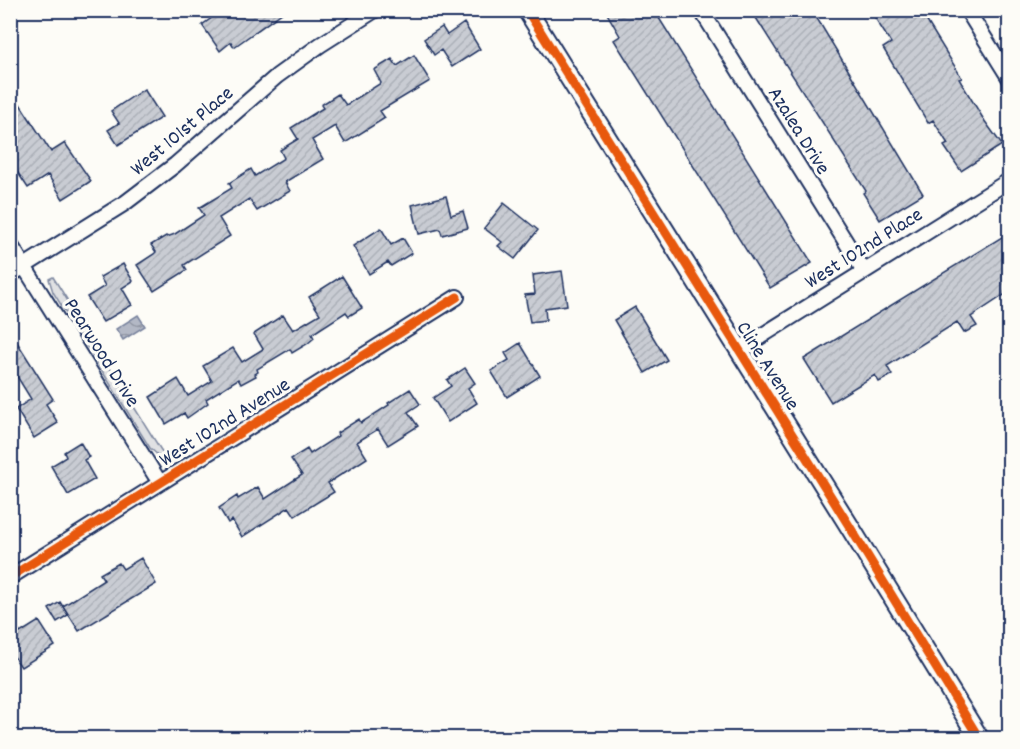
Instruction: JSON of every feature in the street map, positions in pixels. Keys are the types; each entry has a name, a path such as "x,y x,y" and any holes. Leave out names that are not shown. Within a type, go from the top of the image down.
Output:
{"street":[{"name":"West 101st Place","path":"10,274 100,220 150,185 274,79 320,45 375,10"},
{"name":"Cline Avenue","path":"527,10 979,738"},
{"name":"Azalea Drive","path":"701,10 864,271"},
{"path":"967,10 1010,79"},
{"name":"West 102nd Place","path":"739,350 1010,180"},
{"name":"Pearwood Drive","path":"10,244 160,483"},
{"name":"West 102nd Avenue","path":"10,577 457,297"}],"shaded area":[{"path":"53,277 164,455 160,457 150,448 53,292 49,279"}],"water":[{"path":"138,315 145,326 123,340 116,329"}],"building":[{"path":"223,10 286,10 234,47 231,42 220,51 202,25"},
{"path":"605,10 654,10 812,263 770,288 614,40 620,36"},
{"path":"751,10 812,10 923,194 880,220 863,193 866,191"},
{"path":"870,10 920,10 962,78 959,79 1002,145 961,171 944,146 948,144 933,120 928,123 883,48 891,43"},
{"path":"464,23 480,49 452,67 441,50 434,55 424,39 442,27 447,35"},
{"path":"414,55 430,81 380,111 385,118 345,143 335,126 312,140 323,159 285,182 290,191 257,211 249,199 219,218 230,236 184,265 187,270 154,291 137,265 156,252 151,245 166,236 175,234 204,215 199,208 232,188 229,183 251,169 255,176 284,158 280,150 298,139 291,128 323,108 321,105 338,94 346,105 381,83 374,70 392,59 397,66"},
{"path":"144,89 162,117 118,145 108,130 119,123 111,111"},
{"path":"20,104 51,152 65,143 91,181 63,199 48,175 28,188 10,161 10,109"},
{"path":"446,196 451,215 463,211 468,228 442,235 440,229 419,234 412,205"},
{"path":"504,203 538,230 515,259 498,246 502,242 484,228"},
{"path":"381,228 391,245 403,238 412,253 391,266 388,262 369,274 353,246"},
{"path":"1010,232 1010,291 971,317 977,326 964,333 957,322 887,366 892,375 879,382 875,375 831,402 804,359"},
{"path":"123,264 133,281 122,288 132,305 103,322 87,297 105,286 100,277"},
{"path":"562,271 567,305 545,308 546,320 530,322 525,295 535,294 533,275"},
{"path":"342,276 362,308 349,316 346,312 312,334 314,338 307,344 292,353 290,349 257,369 256,376 241,384 238,379 206,399 208,403 187,418 184,413 166,424 150,397 178,379 188,396 212,381 203,366 233,348 242,362 263,349 254,334 283,315 293,330 320,314 309,297"},
{"path":"635,307 667,360 645,373 614,320"},
{"path":"10,331 53,399 46,404 58,423 34,438 16,409 31,399 10,365"},
{"path":"520,343 540,376 507,397 491,371 509,360 505,353"},
{"path":"465,368 475,383 468,388 477,403 448,422 433,398 451,386 447,380"},
{"path":"410,389 420,404 408,412 418,426 388,445 378,429 357,442 367,458 328,483 334,492 295,516 289,507 242,537 232,520 228,523 219,508 237,496 238,499 258,487 265,499 302,475 291,459 307,449 310,454 338,436 337,433 359,419 361,423"},
{"path":"80,442 89,457 84,460 95,479 68,495 51,466 66,457 64,452"},
{"path":"141,558 156,584 79,631 63,606 104,580 100,574 119,563 123,569"},
{"path":"60,602 68,615 57,622 49,609"},
{"path":"10,618 20,633 39,621 55,646 21,667 10,651"}],"cycle path":[{"path":"527,10 979,738"},
{"path":"10,577 457,297"}]}
